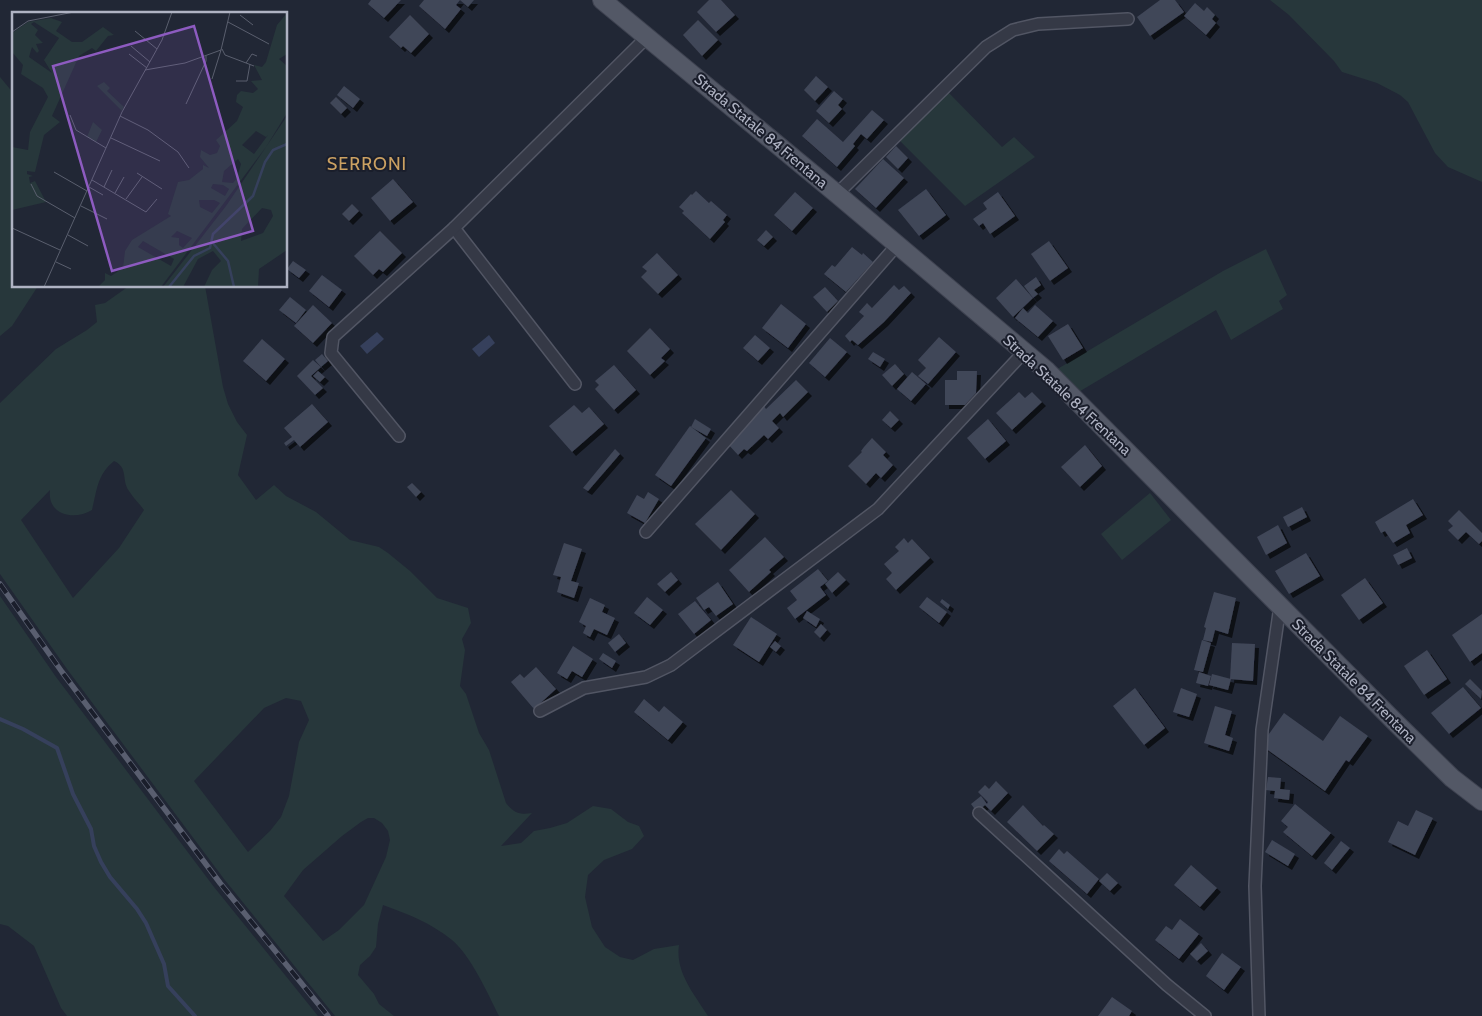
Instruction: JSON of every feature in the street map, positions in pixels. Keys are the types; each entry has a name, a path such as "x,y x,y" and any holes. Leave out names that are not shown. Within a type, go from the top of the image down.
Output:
{"main road":[{"name":"Strada Statale 84 Frentana","path":"602,0 837,194 1053,378 1452,778 1482,801"}],"street":[{"path":"837,194 986,47 1013,30 1038,24 1128,19"},
{"path":"399,436 331,353 333,337 454,228 647,37"},
{"path":"454,228 575,384"},
{"path":"646,532 897,245"},
{"path":"540,712 584,688 646,677 670,665 878,509 1024,352"},
{"path":"1259,1016 1254,886 1262,730 1280,606"},
{"path":"979,813 1167,985 1205,1016"}],"shaded area":[{"path":"1270,0 1482,0 1482,182 1448,167 1435,153 1408,102 1400,95 1377,83 1342,72 1334,61 1289,15"},
{"path":"0,77 12,92 12,288 37,288 12,326 0,336"},
{"path":"947,91 1002,147 1014,137 1035,157 965,206 898,139"},
{"path":"1266,249 1287,295 1279,301 1283,309 1231,340 1216,310 1077,393 1054,371 1223,271"},
{"path":"126,288 205,288 223,387 228,404 237,422 247,435 238,475 256,500 274,485 286,496 316,512 350,540 379,547 388,553 410,571 437,598 468,608 471,623 462,639 465,650 460,686 466,694 479,733 489,750 506,803 517,812 524,814 532,813 501,846 521,843 534,831 567,823 593,806 611,809 628,822 639,826 644,836 632,849 604,860 588,875 585,897 592,927 605,947 620,957 633,960 654,949 679,945 680,964 683,974 708,1016 499,1016 472,965 452,940 419,920 383,905 378,924 376,947 360,965 358,975 374,994 379,1004 394,1016 335,1016 224,879 67,669 0,574 0,403 56,349 97,322 95,305 105,303","holes":["114,461 122,467 127,487 144,510 119,548 73,598 21,520 50,490 50,498 53,505 63,514 77,515 92,510 101,477 108,466","286,698 301,701 309,720 299,742 289,796 281,817 270,831 248,852 194,781 264,708","368,818 374,818 382,823 388,831 390,840 386,857 364,905 339,930 323,941 284,896 303,870 342,836"]},
{"path":"1150,493 1171,520 1122,560 1101,534"},
{"path":"0,596 56,677 214,887 318,1016 67,1016 61,1008 34,946 8,926 0,924"}],"water":[{"path":"377,332 384,339 367,354 360,346"},
{"path":"489,335 495,343 479,357 472,349"}],"building":[{"path":"371,0 401,0 384,18 368,4"},
{"path":"424,0 460,0 456,5 461,9 445,29 419,6"},
{"path":"460,0 474,0 468,7"},
{"path":"709,0 721,0 735,15 716,32 697,12"},
{"path":"1160,0 1175,0 1184,12 1150,36 1137,17"},
{"path":"1195,3 1204,11 1207,7 1215,15 1212,19 1216,23 1206,35 1184,16"},
{"path":"410,15 429,34 411,53 403,46 401,48 389,37"},
{"path":"698,20 718,40 702,56 683,35"},
{"path":"816,76 828,87 815,101 804,90"},
{"path":"344,86 360,99 353,108 337,95"},
{"path":"834,91 843,99 838,105 842,109 829,123 816,111"},
{"path":"336,97 347,108 341,114 330,103"},
{"path":"872,110 884,120 867,139 861,134 853,144 855,146 837,167 802,136 817,119 843,142"},
{"path":"896,146 908,158 898,169 886,157"},
{"path":"883,159 904,178 876,208 855,189"},
{"path":"393,179 413,202 390,221 371,198"},
{"path":"926,189 946,215 919,236 898,210"},
{"path":"696,191 709,203 711,201 727,215 723,220 725,222 710,239 682,213 684,211 679,207"},
{"path":"795,192 813,208 792,231 774,215"},
{"path":"998,192 1015,216 990,234 983,223 979,226 973,219 987,209 983,203"},
{"path":"352,204 359,211 349,221 342,214"},
{"path":"766,230 773,237 764,246 757,240"},
{"path":"380,231 402,253 383,272 379,269 373,275 354,256"},
{"path":"1049,241 1068,268 1050,281 1031,254"},
{"path":"852,247 862,255 863,253 873,262 846,292 824,274 832,265 835,267"},
{"path":"657,253 678,275 658,294 641,277 647,271 642,267"},
{"path":"293,261 306,270 299,278 288,270"},
{"path":"322,275 342,290 329,307 309,291"},
{"path":"1036,277 1041,285 1034,290 1038,294 1033,298 1024,286"},
{"path":"1016,279 1033,298 1013,317 996,298"},
{"path":"894,285 899,290 904,286 911,293 884,322 858,345 852,340 850,342 845,336 864,316 859,312 867,303 872,308"},
{"path":"825,287 838,301 827,312 813,297"},
{"path":"290,297 306,310 296,323 279,310"},
{"path":"781,304 806,324 788,348 762,328"},
{"path":"313,305 332,323 313,343 294,326"},
{"path":"1035,305 1053,321 1038,337 1015,318 1023,308 1028,313"},
{"path":"1068,324 1083,348 1063,360 1048,336"},
{"path":"650,328 670,349 661,358 665,361 650,375 627,351"},
{"path":"755,335 770,348 758,361 743,348"},
{"path":"939,337 956,352 928,384 918,376 926,368 918,360"},
{"path":"830,338 847,352 825,377 809,363"},
{"path":"262,339 285,359 266,381 243,361"},
{"path":"873,352 885,359 880,367 868,359"},
{"path":"322,354 328,361 321,367 315,360"},
{"path":"313,360 321,367 311,376 323,388 315,395 297,376"},
{"path":"895,364 904,374 892,386 882,375"},
{"path":"614,365 636,390 614,410 595,389 599,385 595,381"},
{"path":"318,371 325,377 320,382 313,376"},
{"path":"957,371 977,371 976,393 965,405 945,405 945,380 957,380"},
{"path":"912,372 926,384 911,401 897,389"},
{"path":"796,380 808,392 783,417 780,413 772,421 779,428 768,439 764,435 747,451 744,449 738,455 727,443 764,406 766,409"},
{"path":"1019,392 1025,398 1032,392 1042,402 1012,430 996,413"},
{"path":"312,404 328,422 300,447 294,440 286,446 284,443 292,437 284,428"},
{"path":"574,405 582,413 589,407 604,424 572,452 549,426"},
{"path":"890,411 899,420 891,428 882,420"},
{"path":"695,419 711,429 707,436 691,427"},
{"path":"988,419 1006,441 985,459 967,438"},
{"path":"690,426 706,438 671,486 655,475"},
{"path":"872,438 886,452 883,455 893,465 881,478 876,473 866,484 848,466 862,452"},
{"path":"1085,445 1102,466 1080,487 1061,467"},
{"path":"615,449 620,454 588,491 583,488"},
{"path":"412,483 421,492 416,497 407,487"},
{"path":"731,490 755,514 721,550 695,524"},
{"path":"648,492 659,499 645,523 627,513 637,495 644,499"},
{"path":"1413,499 1423,515 1406,525 1410,533 1393,543 1385,531 1381,533 1375,522"},
{"path":"1302,507 1307,517 1288,527 1283,517"},
{"path":"1459,510 1482,533 1482,541 1479,544 1466,532 1458,540 1448,530 1453,526 1448,521"},
{"path":"1278,525 1287,543 1266,555 1257,537"},
{"path":"765,537 784,557 749,592 729,570"},
{"path":"904,538 908,543 912,539 930,558 896,590 886,579 892,573 884,564 899,551 895,547"},
{"path":"564,543 582,549 571,581 579,583 574,598 557,592 561,577 553,575"},
{"path":"1407,548 1412,558 1398,565 1393,555"},
{"path":"1306,553 1320,576 1289,594 1275,571"},
{"path":"818,569 828,581 820,587 826,595 795,619 787,608 797,600 790,591"},
{"path":"671,572 678,580 665,592 657,584"},
{"path":"838,572 846,580 832,593 825,584"},
{"path":"1365,578 1383,603 1359,620 1341,595"},
{"path":"718,582 733,604 716,616 709,607 704,610 696,598"},
{"path":"1214,592 1236,598 1228,634 1215,630 1212,642 1203,640 1206,628 1204,627"},
{"path":"647,597 663,610 650,625 634,613"},
{"path":"927,597 947,612 939,623 919,607"},
{"path":"590,598 605,605 602,612 615,618 607,635 594,629 590,637 583,633 586,626 579,622"},
{"path":"942,599 950,605 948,609 940,602"},
{"path":"695,601 711,620 694,634 678,614"},
{"path":"807,611 820,619 816,627 803,618"},
{"path":"1482,614 1482,653 1470,662 1452,635"},
{"path":"751,617 777,634 759,662 733,645"},
{"path":"821,624 827,630 820,638 814,632"},
{"path":"619,634 626,643 615,652 608,643"},
{"path":"1202,640 1211,643 1203,672 1194,670"},
{"path":"775,641 781,646 776,652 770,647"},
{"path":"1232,643 1255,644 1253,681 1230,679"},
{"path":"573,646 593,659 582,677 572,671 567,679 557,673"},
{"path":"1427,650 1447,679 1424,695 1404,666"},
{"path":"603,653 616,661 612,668 599,659"},
{"path":"536,667 556,689 534,709 511,682 520,674 524,678"},
{"path":"1199,672 1211,676 1208,686 1196,683"},
{"path":"1212,674 1231,679 1228,690 1209,685"},
{"path":"1470,679 1482,691 1481,699 1465,684"},
{"path":"1463,687 1481,708 1449,734 1431,713"},
{"path":"1135,688 1165,728 1144,745 1113,706"},
{"path":"1181,688 1197,694 1189,717 1173,712"},
{"path":"644,699 659,712 664,706 683,722 668,740 634,712"},
{"path":"1215,706 1232,711 1225,735 1233,738 1229,751 1204,743"},
{"path":"1284,713 1323,741 1340,716 1368,736 1349,762 1346,760 1325,791 1261,745"},
{"path":"1268,777 1281,778 1280,789 1290,790 1289,800 1274,798 1275,791 1266,790"},
{"path":"996,781 1008,793 991,811 985,805 977,812 971,804 981,796 987,804 988,802 978,792 985,785 989,789"},
{"path":"1295,804 1331,833 1312,856 1283,832 1288,827 1281,821"},
{"path":"1023,805 1043,826 1054,834 1037,851 1007,822"},
{"path":"1416,810 1433,818 1415,855 1388,842 1398,821 1408,826"},
{"path":"1272,840 1295,854 1288,866 1265,852"},
{"path":"1341,841 1350,848 1332,870 1324,863"},
{"path":"1059,849 1064,854 1067,851 1099,879 1087,894 1049,861"},
{"path":"1191,865 1217,888 1200,907 1174,885"},
{"path":"1107,873 1118,883 1110,891 1099,881"},
{"path":"1180,919 1199,934 1179,959 1155,940 1166,926 1172,930"},
{"path":"1201,943 1208,951 1197,961 1190,954"},
{"path":"1222,953 1241,967 1224,990 1206,976"},
{"path":"1112,997 1132,1011 1129,1016 1098,1016"}],"waterway":[{"path":"0,719 23,729 57,748 73,794 91,829 94,846 101,862 110,877 137,909 146,923 164,964 168,986 195,1016"}],"railway":[{"path":"0,584 62,672 220,883 328,1016"}],"district":[{"name":"SERRONI","path":"367,164"}]}
